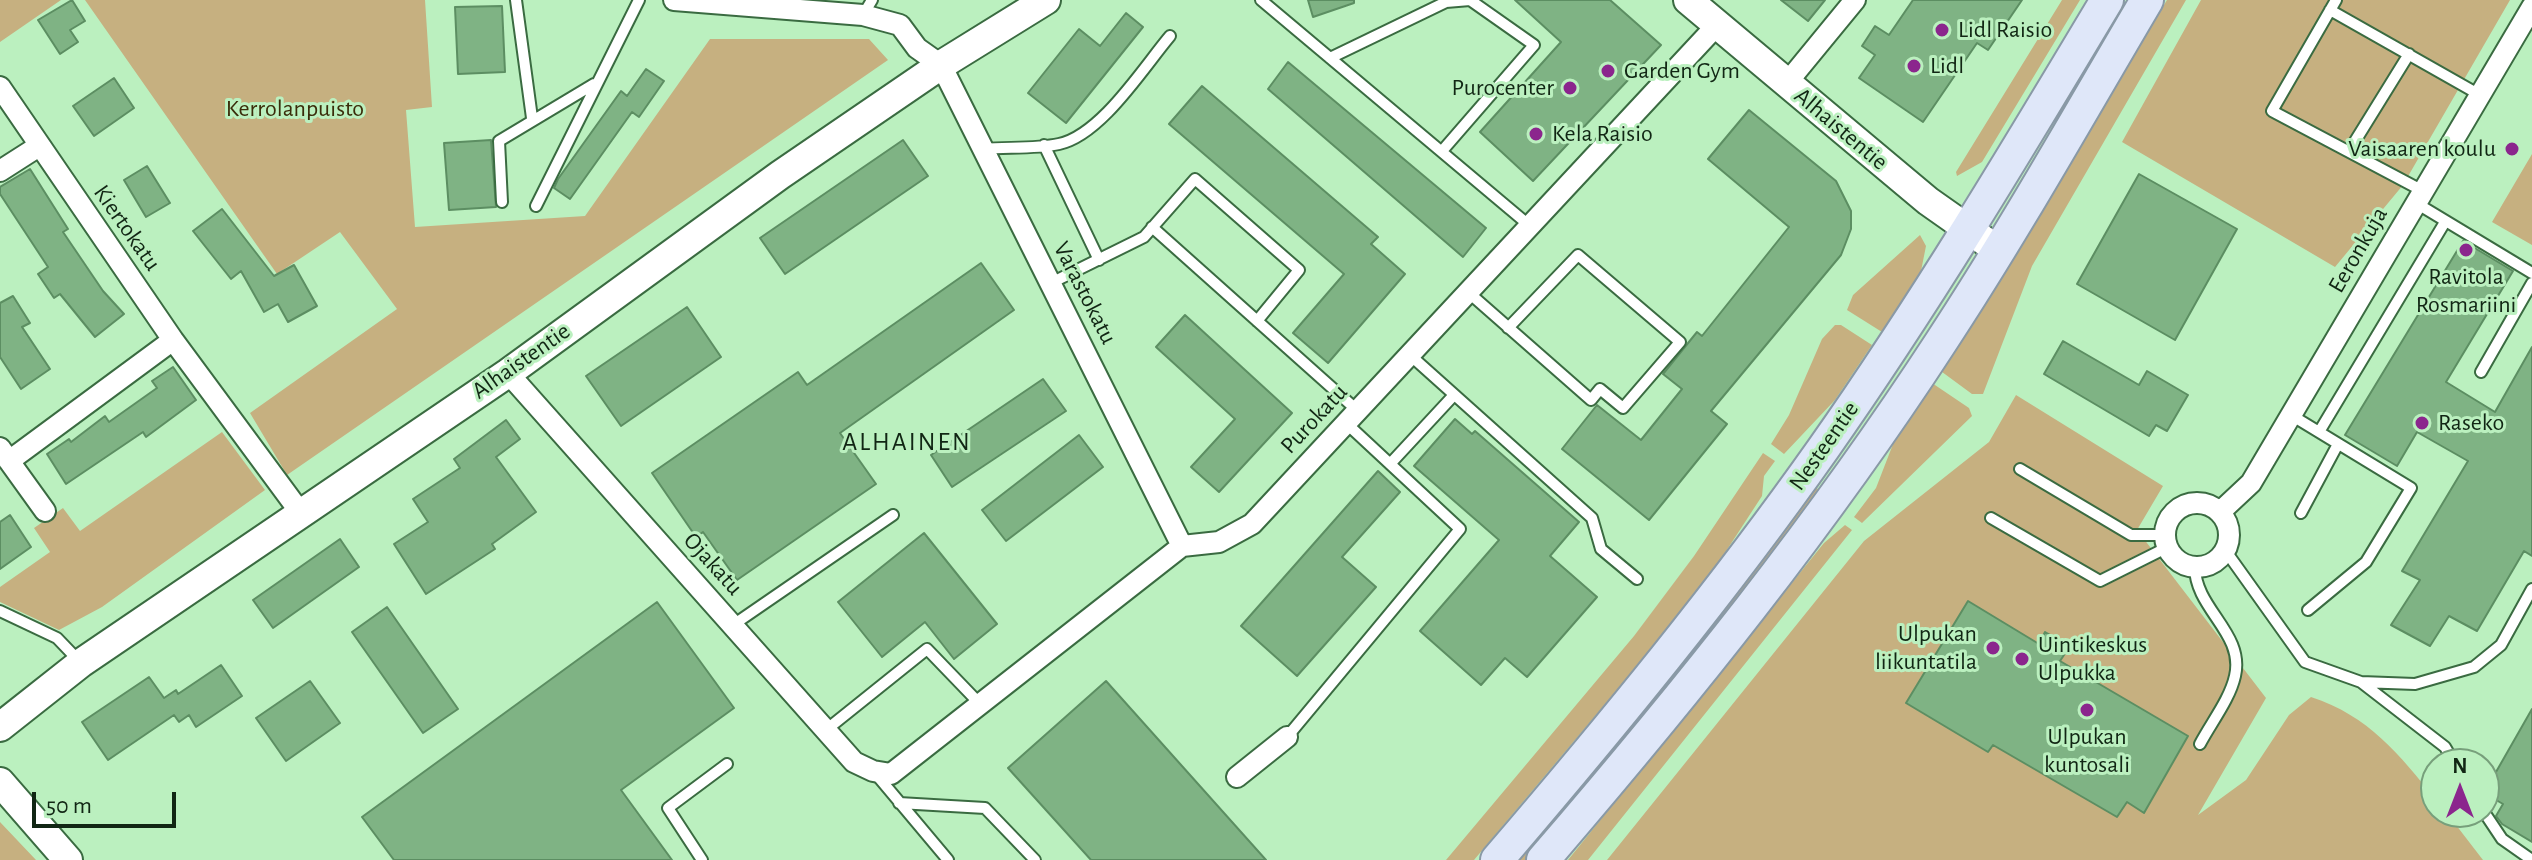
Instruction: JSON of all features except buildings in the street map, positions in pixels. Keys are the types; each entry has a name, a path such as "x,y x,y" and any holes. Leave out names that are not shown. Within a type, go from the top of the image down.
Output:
{"main road":[{"name":"Nesteentie","path":"1497,860 1734,571 1845,416 1967,230 2107,0"},
{"name":"Nesteentie","path":"1543,860 1765,590 1882,429 1999,251 2147,0"}],"street":[{"path":"674,0 868,8 900,25 917,48 941,65"},
{"name":"Alhaistentie","path":"0,727 81,663 508,373 780,175 941,65 1046,0"},
{"path":"1786,84 1855,0"},
{"name":"Alhaistentie","path":"1692,1 1786,84 1967,230 1999,251"},
{"name":"Eeronkuja","path":"2220,512 2251,483 2532,7"},
{"name":"Purokatu","path":"1182,546 1219,542 1252,524 1717,25"},
{"name":"Varastokatu","path":"941,65 1182,546"},
{"name":"Kiertokatu","path":"0,87 173,340 300,512"},
{"path":"0,171 39,146"},
{"path":"45,511 4,454 173,340"},
{"name":"Ojakatu","path":"508,373 854,762 882,773"},
{"path":"2202,504 2220,512 2229,530 2225,550 2211,564 2195,567 2179,561 2167,541 2170,519 2182,507 2202,504"},
{"path":"882,773 980,704 1182,546"},
{"path":"1237,777 1287,737"},
{"path":"0,782 68,860"}],"lane":[{"path":"516,0 532,118"},
{"path":"536,206 639,0"},
{"path":"1261,0 1530,226"},
{"path":"1330,58 1446,2 1470,0 1534,45 1442,151"},
{"path":"2480,95 2333,5 2272,111 2349,151 2420,197 2445,222 2532,273"},
{"path":"984,149 1044,145 1079,137 1100,119 1170,36"},
{"path":"2349,151 2409,54"},
{"path":"502,202 499,141 532,118 596,83"},
{"path":"1044,145 1099,260"},
{"path":"1051,283 1144,237 1195,179 1299,270 1257,321"},
{"path":"2319,432 2445,222"},
{"path":"1152,227 1257,321 1352,417 1390,464 1460,529 1287,737"},
{"path":"1468,292 1508,328 1591,400 1600,389 1623,408 1680,342 1578,255 1508,328"},
{"path":"2481,372 2532,283"},
{"path":"1410,355 1592,518 1601,549 1637,579"},
{"path":"1390,464 1454,395"},
{"path":"2291,415 2411,488 2366,562 2308,610"},
{"path":"2301,513 2338,444"},
{"path":"2020,469 2131,535 2167,541"},
{"path":"733,625 893,515"},
{"path":"1991,518 2100,581 2167,541"},
{"path":"2225,550 2305,662 2361,682 2415,684 2474,667 2501,645 2532,589"},
{"path":"2195,567 2195,581 2202,599 2234,644 2237,662 2234,679 2200,744"},
{"path":"0,611 57,638 81,663"},
{"path":"826,730 927,649 980,704"},
{"path":"2361,682 2446,748"},
{"path":"702,860 668,808 727,764"},
{"path":"882,773 899,803 948,860"},
{"path":"899,803 985,808 1035,860"},
{"path":"2495,828 2502,839 2532,860"}],"green space":[{"path":"0,0 61,0 0,42"},
{"name":"Kerrolanpuisto","path":"85,0 425,0 432,107 406,110 415,227 585,216 710,39 869,39 888,60 287,475 250,413 397,309 340,232 277,274"},
{"path":"2062,0 2080,0 1982,162 1957,176 1956,172"},
{"path":"2167,0 2186,0 2032,266 1983,394 1972,394 1938,369 1962,336"},
{"path":"2201,0 2510,0 2403,185 2335,267 2122,142"},
{"path":"2532,154 2532,245 2492,222"},
{"path":"1920,235 1926,246 1920,276 1882,332 1847,310 1853,295"},
{"path":"1835,325 1841,325 1872,345 1835,400 1784,454 1771,444 1789,415 1822,339"},
{"path":"1929,381 1969,408 1972,416 1862,523 1854,517 1876,488 1895,439"},
{"name":"Uintikeskus Ulpukka","path":"2016,395 2163,486 2137,530 2266,698 2198,815 2246,780 2289,715 2311,697 2332,705 2366,726 2409,767 2420,780 2420,828 2458,828 2483,860 1607,860 1864,541 1989,442"},
{"path":"222,432 265,490 102,607 59,630 0,602 0,587 50,552 34,528 63,508 80,531"},
{"path":"1763,453 1775,461 1764,476 1762,496 1717,565 1650,651 1474,860 1446,860 1634,636 1694,556"},
{"path":"1810,484 1818,489 1786,541 1530,860 1514,860"},
{"path":"1845,525 1852,530 1588,860 1568,860 1824,543"},
{"path":"0,822 36,860 0,860"}],"place":[{"name":"Lidl Raisio","path":"1942,30"},
{"name":"Lidl","path":"1914,66"},
{"name":"Garden Gym","path":"1608,71"},
{"name":"Purocenter","path":"1570,88"},
{"name":"Kela Raisio","path":"1536,134"},
{"name":"Vaisaaren koulu","path":"2512,149"},
{"name":"Ravitola Rosmariini","path":"2466,250"},
{"name":"Raseko","path":"2422,423"},
{"name":"Ulpukan liikuntatila","path":"1993,648"},
{"name":"Uintikeskus Ulpukka","path":"2022,659"},
{"name":"Ulpukan kuntosali","path":"2087,710"}],"district":[{"name":"ALHAINEN","path":"907,442"}]}
